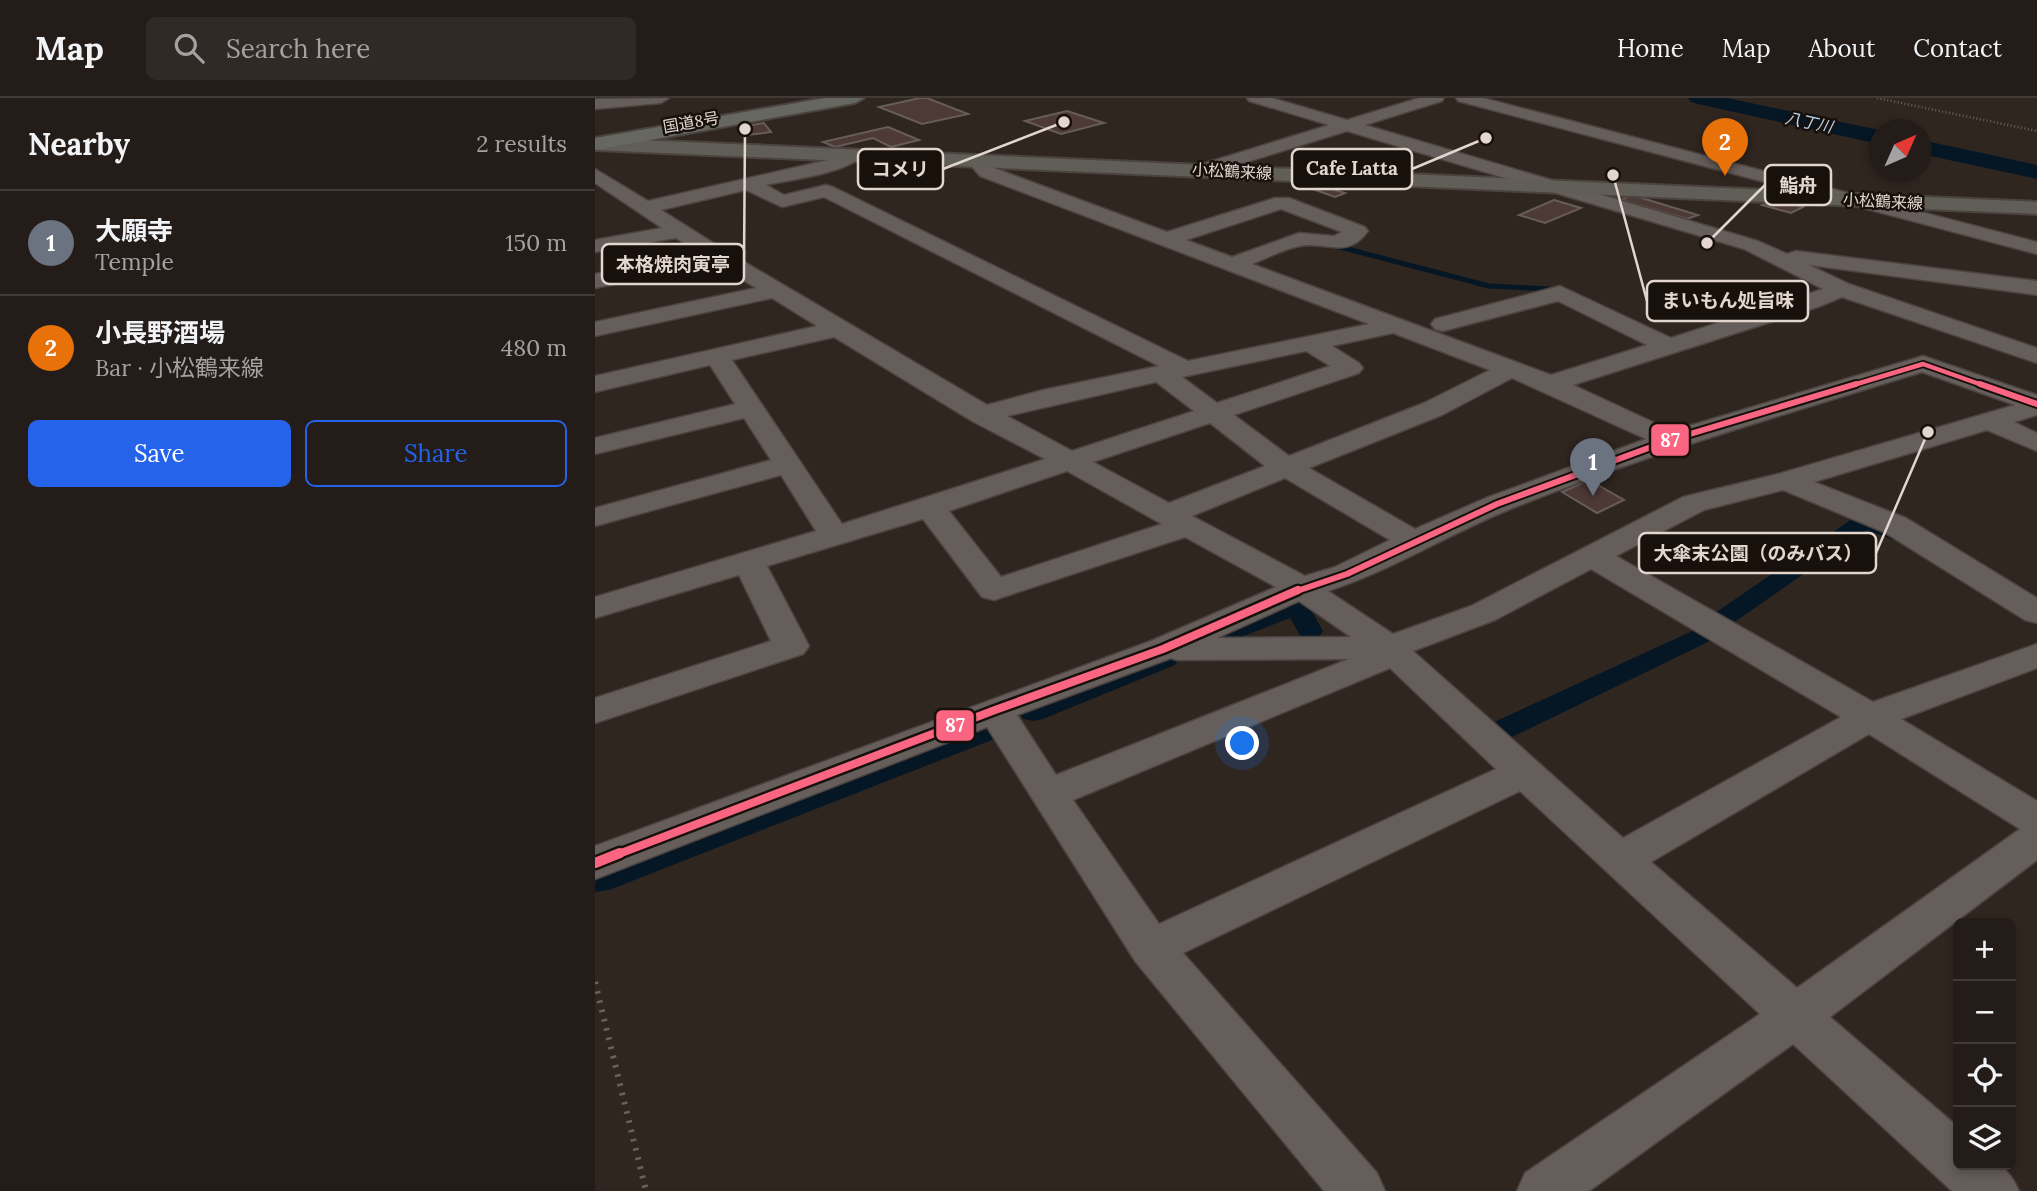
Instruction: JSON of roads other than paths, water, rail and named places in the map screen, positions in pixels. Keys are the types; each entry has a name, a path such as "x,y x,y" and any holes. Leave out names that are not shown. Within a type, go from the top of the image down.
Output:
{"highway":[{"path":"596,153 637,119 758,98"},
{"path":"596,153 775,98"},
{"name":"国道8号","path":"596,153 802,98"},
{"name":"国道8号","path":"716,119 829,98"},
{"path":"698,149 666,140 666,137 716,119 855,98"},
{"path":"716,119 765,117 873,98"}],"main road":[{"name":"小松鶴来線","path":"596,153 698,149 848,170 976,161 2037,208"}],"street":[{"path":"595,104 661,98"},
{"path":"1255,98 1751,245 1841,289 2037,356"},
{"path":"1202,170 1436,98"},
{"path":"1464,98 2037,248"},
{"path":"596,153 643,208 718,256 982,415 1302,588 1392,651 1620,860 1953,1157"},
{"path":"976,161 987,172 1550,384 1670,440"},
{"path":"643,208 749,184 848,170"},
{"path":"749,184 782,201 827,191 848,170"},
{"path":"827,191 1171,370 1213,414 1284,466 1413,541"},
{"path":"1164,240 1282,202 1358,231 1338,243 1299,239 1230,265"},
{"path":"595,246 680,231"},
{"path":"1768,253 2037,288"},
{"path":"595,281 718,256"},
{"path":"1550,384 1666,345 1810,302 1841,289"},
{"path":"595,329 775,290"},
{"path":"1443,324 1560,293 1666,345"},
{"path":"982,415 1043,398 1171,370 1394,326"},
{"path":"595,384 837,329"},
{"path":"595,608 930,507 1350,368 1308,342"},
{"path":"717,356 834,535"},
{"path":"595,863 995,710 1163,649 1302,588 1347,574 1497,504 1670,440 1923,364 2037,406"},
{"path":"930,507 994,590 1177,520 1284,466 1433,409 1511,369"},
{"path":"1048,794 1483,613 1694,503 1786,481 2037,406"},
{"path":"595,446 750,408"},
{"path":"1989,421 2037,443"},
{"path":"595,517 787,464"},
{"path":"1786,481 1895,525 2037,613"},
{"path":"1590,555 1870,717 2037,820"},
{"path":"595,710 791,646 749,562"},
{"path":"1163,649 1392,651"},
{"path":"1620,860 1870,717 2037,654"},
{"path":"995,710 1151,948 1358,1191"},
{"path":"1151,948 1524,772"},
{"path":"1544,1191 1795,1016 2037,838"},
{"path":"1968,1170 1992,1191"}],"waterway":[{"name":"八丁川","path":"1698,98 1869,135"},
{"name":"八丁川","path":"1932,149 2037,172"},
{"path":"1336,246 1489,286 1550,289"},
{"path":"1724,618 1863,522 1885,527 1894,533"},
{"path":"1223,636 1297,606 1310,631"},
{"path":"1502,730 1701,635"},
{"path":"1033,712 1166,659"},
{"path":"598,881 992,729"}],"place":[{"name":"コメリ","path":"1064,122"},
{"name":"本格焼肉寅亭","path":"745,129"},
{"name":"Cafe Latta","path":"1486,138"},
{"name":"まいもん処旨味","path":"1613,175"},
{"name":"小長野酒場","path":"1725,176"},
{"name":"鮨舟","path":"1707,243"},
{"name":"大傘末公園（のみバス）","path":"1928,432"},
{"name":"大願寺","path":"1593,496"}]}
